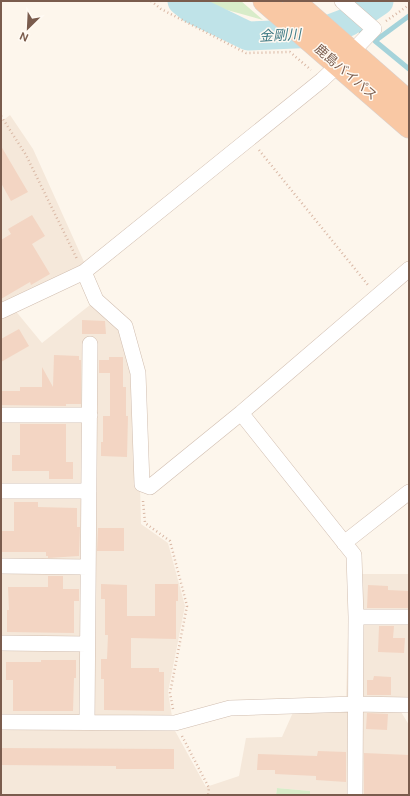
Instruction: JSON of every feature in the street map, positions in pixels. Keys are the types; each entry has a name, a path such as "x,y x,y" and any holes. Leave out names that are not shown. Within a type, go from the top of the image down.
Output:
{"highway":[{"name":"鹿島バイパス","path":"278,4 311,16 409,127"},
{"name":"鹿島バイパス","path":"278,4 316,46 344,53 409,102"}],"street":[{"path":"1,311 84,272 322,80 344,53 374,29 342,1"},
{"path":"84,272 96,300 125,326 138,373 142,484 150,487 241,413 409,269"},
{"path":"87,722 90,344"},
{"path":"241,413 354,555 356,617 355,795"},
{"path":"1,415 90,415"},
{"path":"1,491 89,491"},
{"path":"344,542 409,492"},
{"path":"1,566 88,567"},
{"path":"356,617 409,617"},
{"path":"1,643 87,644"},
{"path":"1,722 175,723 230,708 355,704 409,705"}],"path":[{"path":"151,1 161,9 246,53 290,52 322,80"},
{"path":"374,29 409,5"},
{"path":"1,116 26,155 84,272"},
{"path":"249,138 378,296"},
{"path":"142,484 145,523 170,542 187,606 170,693 175,723 210,788 208,795"}],"shaded area":[{"path":"10,115 33,149 85,264 14,309 42,343 95,301 122,325 137,371 141,524 168,543 185,606 168,692 174,729 206,787 239,776 246,738 282,737 299,699 346,699 350,574 408,574 409,558 409,707 398,707 409,725 409,795 310,795 310,791 277,788 276,795 1,795 1,122"}],"green space":[{"path":"204,1 241,1 263,20 209,5"},
{"path":"277,788 310,791 310,795 276,795"}],"building":[{"path":"1,146 28,192 11,201 1,183"},
{"path":"32,215 45,236 32,244 50,274 31,285 30,282 1,299 1,240 11,234 8,229"},
{"path":"82,320 105,321 106,334 82,334"},
{"path":"19,329 29,346 1,362 1,339"},
{"path":"54,355 79,356 79,360 81,360 81,404 66,404 66,406 1,405 2,391 20,391 20,387 42,387 42,367 53,387"},
{"path":"109,357 123,357 123,387 126,387 126,416 128,416 127,457 101,456 101,442 103,442 103,416 110,416 110,373 99,373 99,360 109,360"},
{"path":"20,424 66,424 66,462 73,462 73,479 49,479 49,471 12,471 12,455 20,455"},
{"path":"14,502 38,502 38,507 77,508 77,527 80,527 79,556 48,558 48,556 46,556 46,552 1,552 1,531 14,531"},
{"path":"98,528 124,528 124,551 97,551"},
{"path":"48,576 63,576 63,589 79,589 79,601 74,601 74,633 7,632 7,610 9,610 8,587 48,587"},
{"path":"101,584 127,585 127,616 155,616 155,584 178,584 178,601 176,601 176,639 131,638 131,668 159,668 159,672 164,672 164,711 104,710 104,679 101,679 101,659 107,659 108,635 105,635 105,599 101,599"},
{"path":"368,585 388,586 388,590 409,591 409,608 367,608"},
{"path":"379,626 394,626 393,638 405,638 404,653 378,652"},
{"path":"41,660 76,660 73,711 13,711 13,680 6,680 6,662 41,662"},
{"path":"374,676 391,677 391,695 367,695 367,680 373,680"},
{"path":"367,713 388,714 387,730 366,729"},
{"path":"1,748 174,749 174,769 116,769 116,766 1,765"},
{"path":"318,751 346,752 346,782 316,780 316,776 275,774 275,770 257,770 258,754 317,756"},
{"path":"364,753 409,755 409,795 364,795"}],"waterway":[{"name":"金剛川","path":"182,1 192,9 248,36 319,33 348,22 379,1"},
{"path":"409,16 375,41 409,69"},
{"path":"348,22 361,31"}]}
